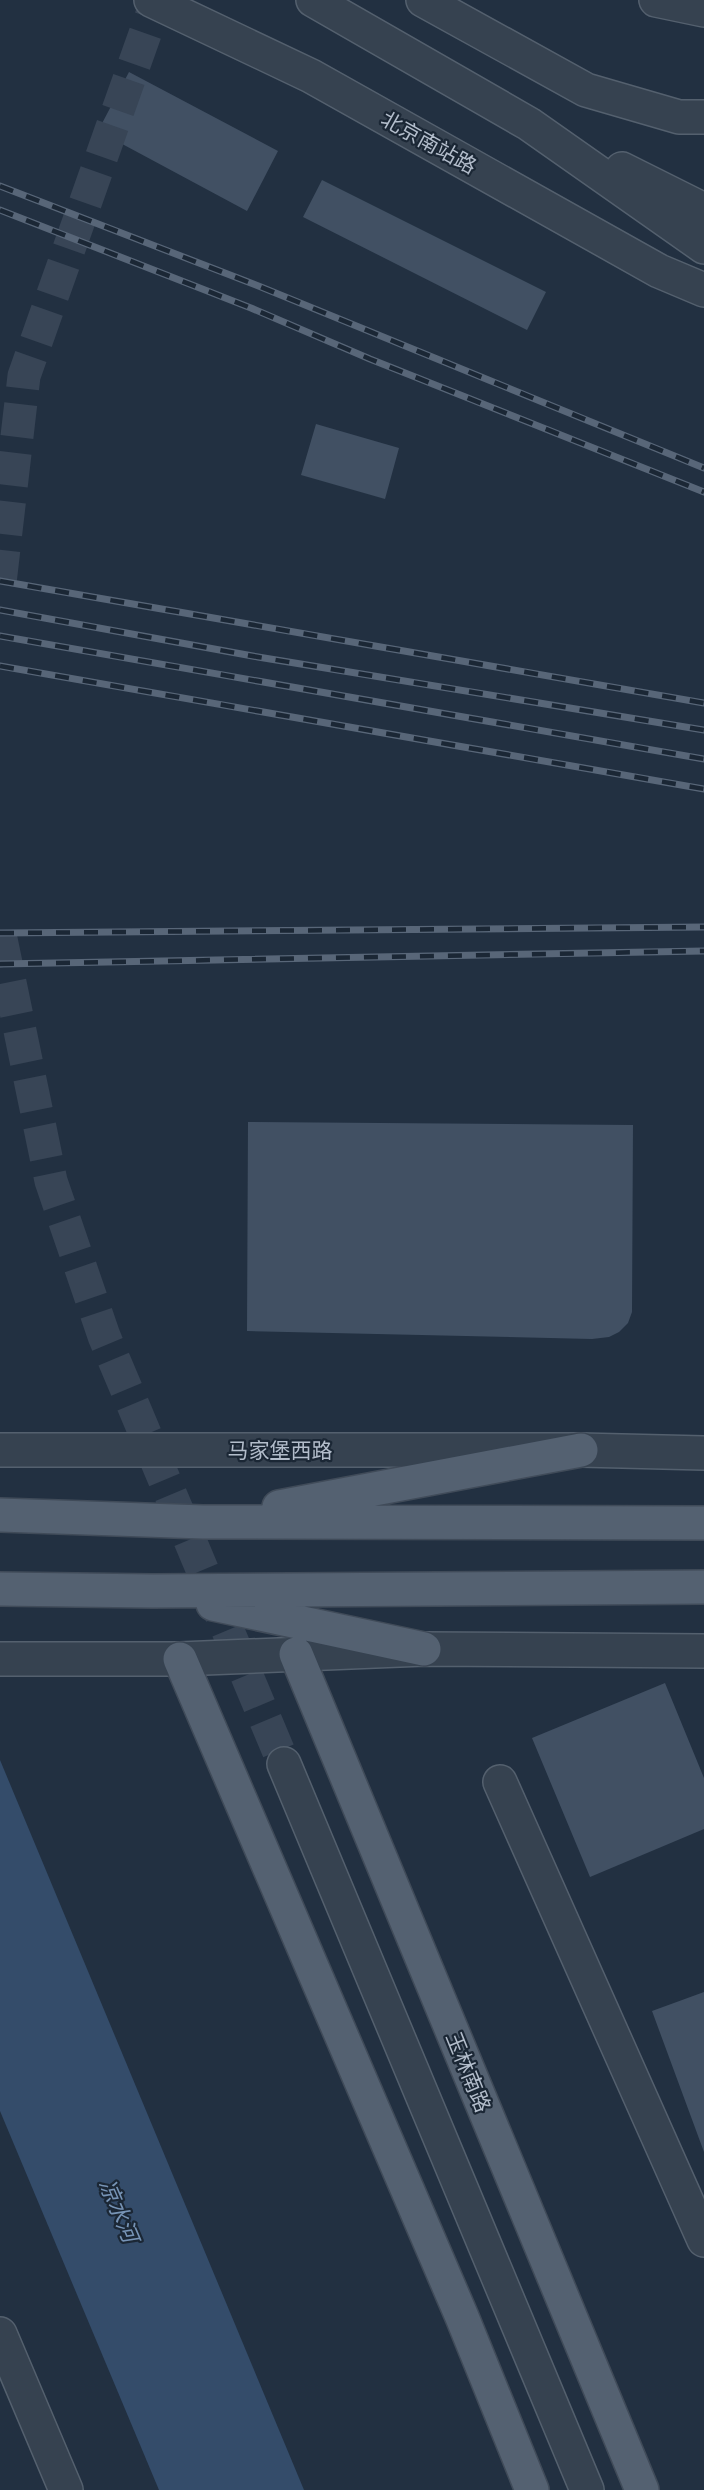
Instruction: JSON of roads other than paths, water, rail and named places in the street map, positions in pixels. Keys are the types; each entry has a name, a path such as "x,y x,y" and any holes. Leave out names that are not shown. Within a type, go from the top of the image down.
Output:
{"main road":[{"path":"203,1522 581,1450"},
{"path":"5,1515 203,1522 704,1523"},
{"path":"0,1588 153,1591 704,1587"},
{"path":"153,1591 424,1649"},
{"name":"玉林南路","path":"296,1654 642,2490"},
{"path":"180,1659 462,2317 532,2490"}],"street":[{"name":"北京南站路","path":"151,0 311,76 659,271 704,290"},
{"path":"178,0 257,51"},
{"path":"313,0 529,124 704,210"},
{"path":"656,0 704,10"},
{"path":"434,6 586,90 679,117 704,117"},
{"path":"529,124 704,247"},
{"name":"马家堡西路","path":"0,1450 581,1450 704,1453"},
{"path":"0,1659 180,1659 424,1649 704,1651"},
{"path":"284,1764 587,2490"},
{"path":"500,1782 704,2240"},
{"path":"3,2348 66,2490"}],"water":[{"name":"凉水河","path":"0,1760 304,2490 159,2490 0,2111"}],"tunnel":[{"path":"0,583 24,376 157,0"},
{"path":"0,934 51,1181 104,1336 284,1764"}],"railway":[{"path":"0,186 261,287 704,468"},
{"path":"0,210 251,308 370,359 704,492"},
{"path":"0,581 704,703"},
{"path":"0,610 258,657 704,730"},
{"path":"0,636 704,759"},
{"path":"0,666 704,789"},
{"path":"0,933 704,927"},
{"path":"0,964 704,951"}]}
